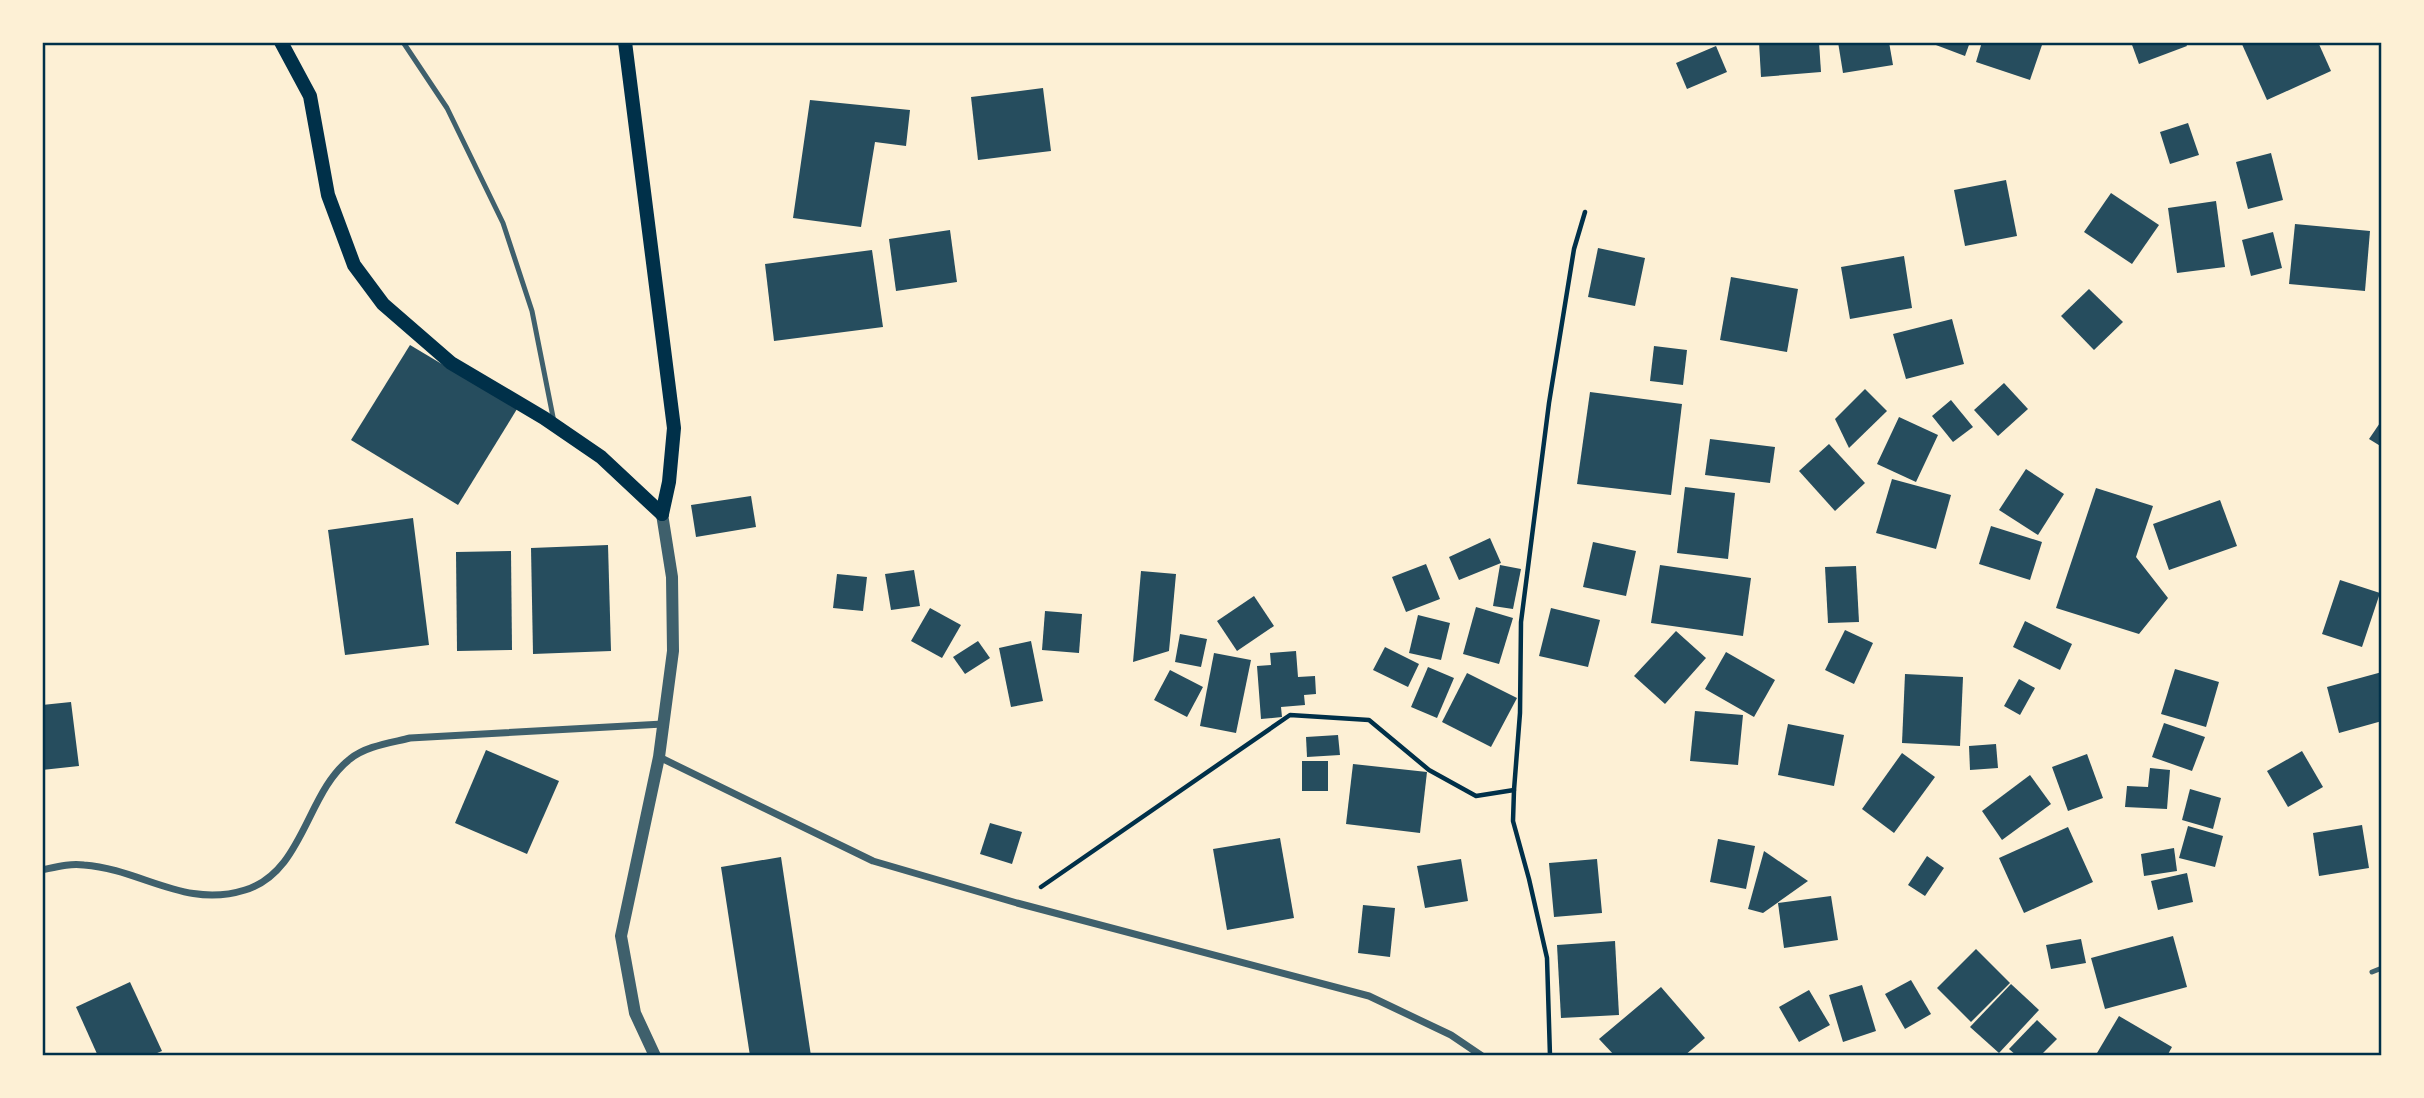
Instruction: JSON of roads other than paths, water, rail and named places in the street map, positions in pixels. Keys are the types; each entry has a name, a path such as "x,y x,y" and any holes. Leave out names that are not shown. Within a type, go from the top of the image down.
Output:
{"main road":[{"path":"281,42 310,96 328,195 354,265 383,304 452,363 555,425 601,457 662,514"},
{"path":"625,42 674,428 669,482 662,514"}],"street":[{"path":"655,1056 635,1013 621,936 659,757 673,651 673,578 662,514"},
{"path":"42,870 64,865 85,865 119,871 183,893 219,895 247,890 271,877 297,844 331,780 350,759 376,746 410,738 663,724"},
{"path":"659,757 873,861 1017,904 1369,996 1451,1035 1482,1056"}],"lane":[{"path":"403,42 447,108 503,223 532,311 555,425"},
{"path":"2372,972 2382,968"}]}
